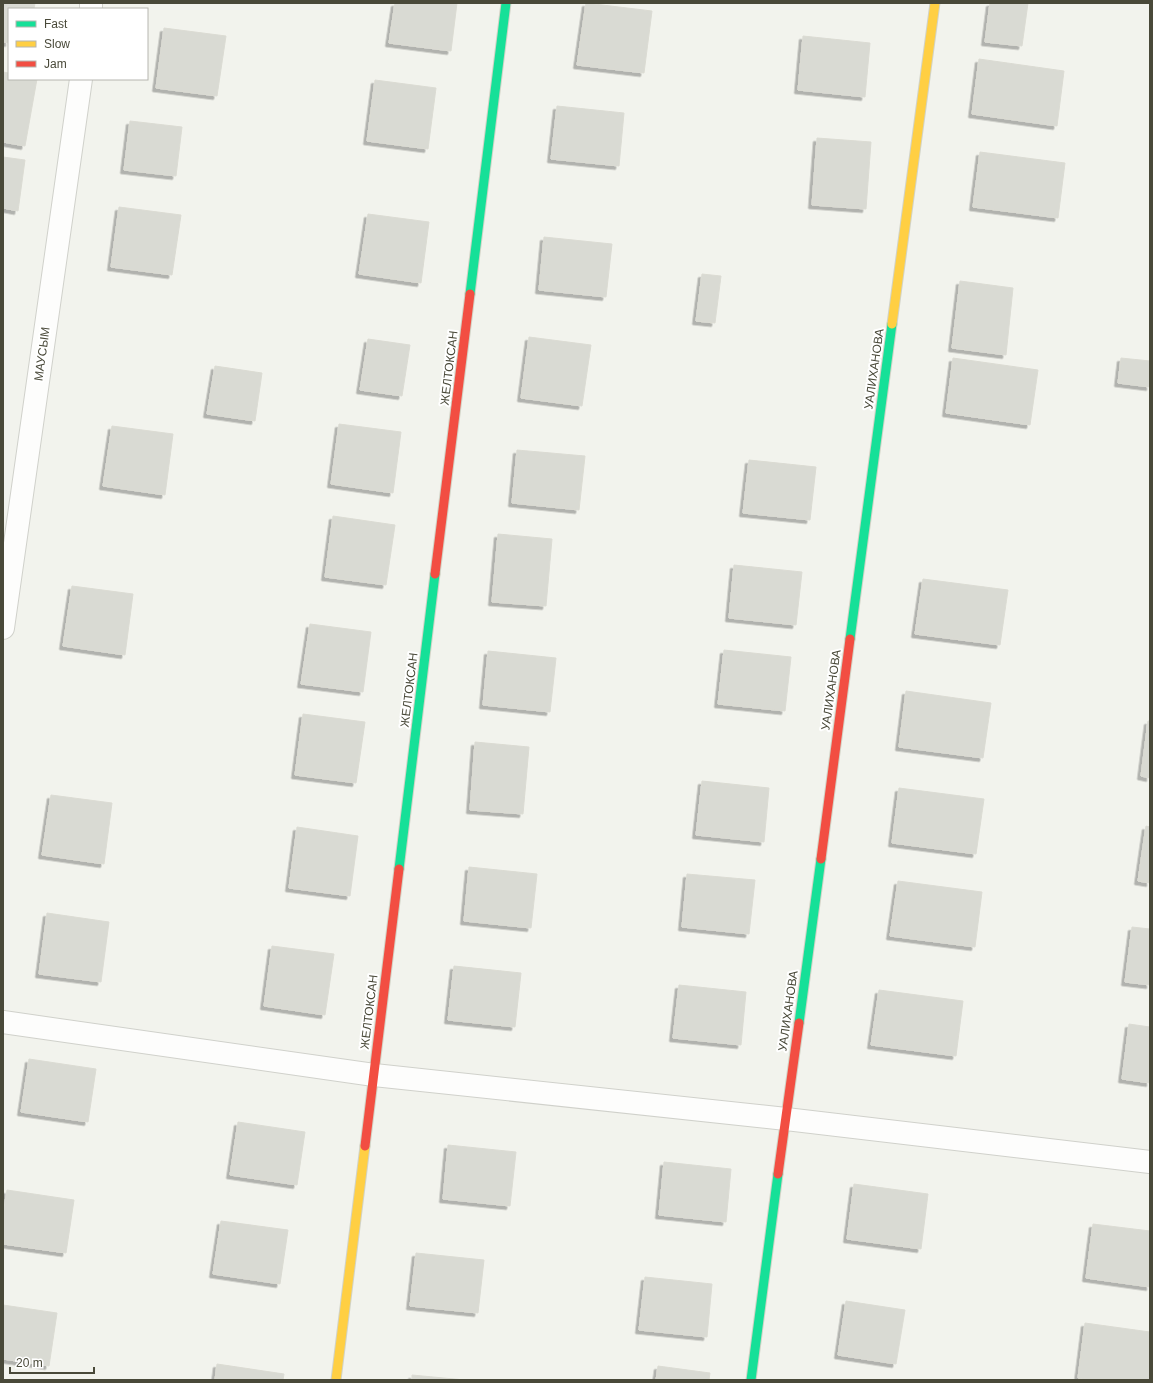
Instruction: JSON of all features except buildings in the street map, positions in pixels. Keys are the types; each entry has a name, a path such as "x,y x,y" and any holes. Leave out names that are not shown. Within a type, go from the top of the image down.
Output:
{"street":[{"name":"ЖЕЛТОКСАН","path":"336,1380 506,3"},
{"name":"УАЛИХАНОВА","path":"751,1380 935,3"},
{"name":"МАУСЫМ","path":"3,628 81,80"},
{"path":"3,1022 374,1075 786,1119 1150,1162"}],"traffic: fast":[{"path":"470,294 506,3"},
{"path":"850,639 892,324"},
{"path":"399,869 435,574"},
{"path":"799,1023 821,859"},
{"path":"751,1380 778,1174"}],"traffic: slow":[{"path":"892,324 935,3"},
{"path":"336,1380 365,1146"}],"traffic: jam":[{"path":"435,574 470,294"},
{"path":"821,859 850,639"},
{"path":"365,1146 399,869"},
{"path":"778,1174 799,1023"}]}
